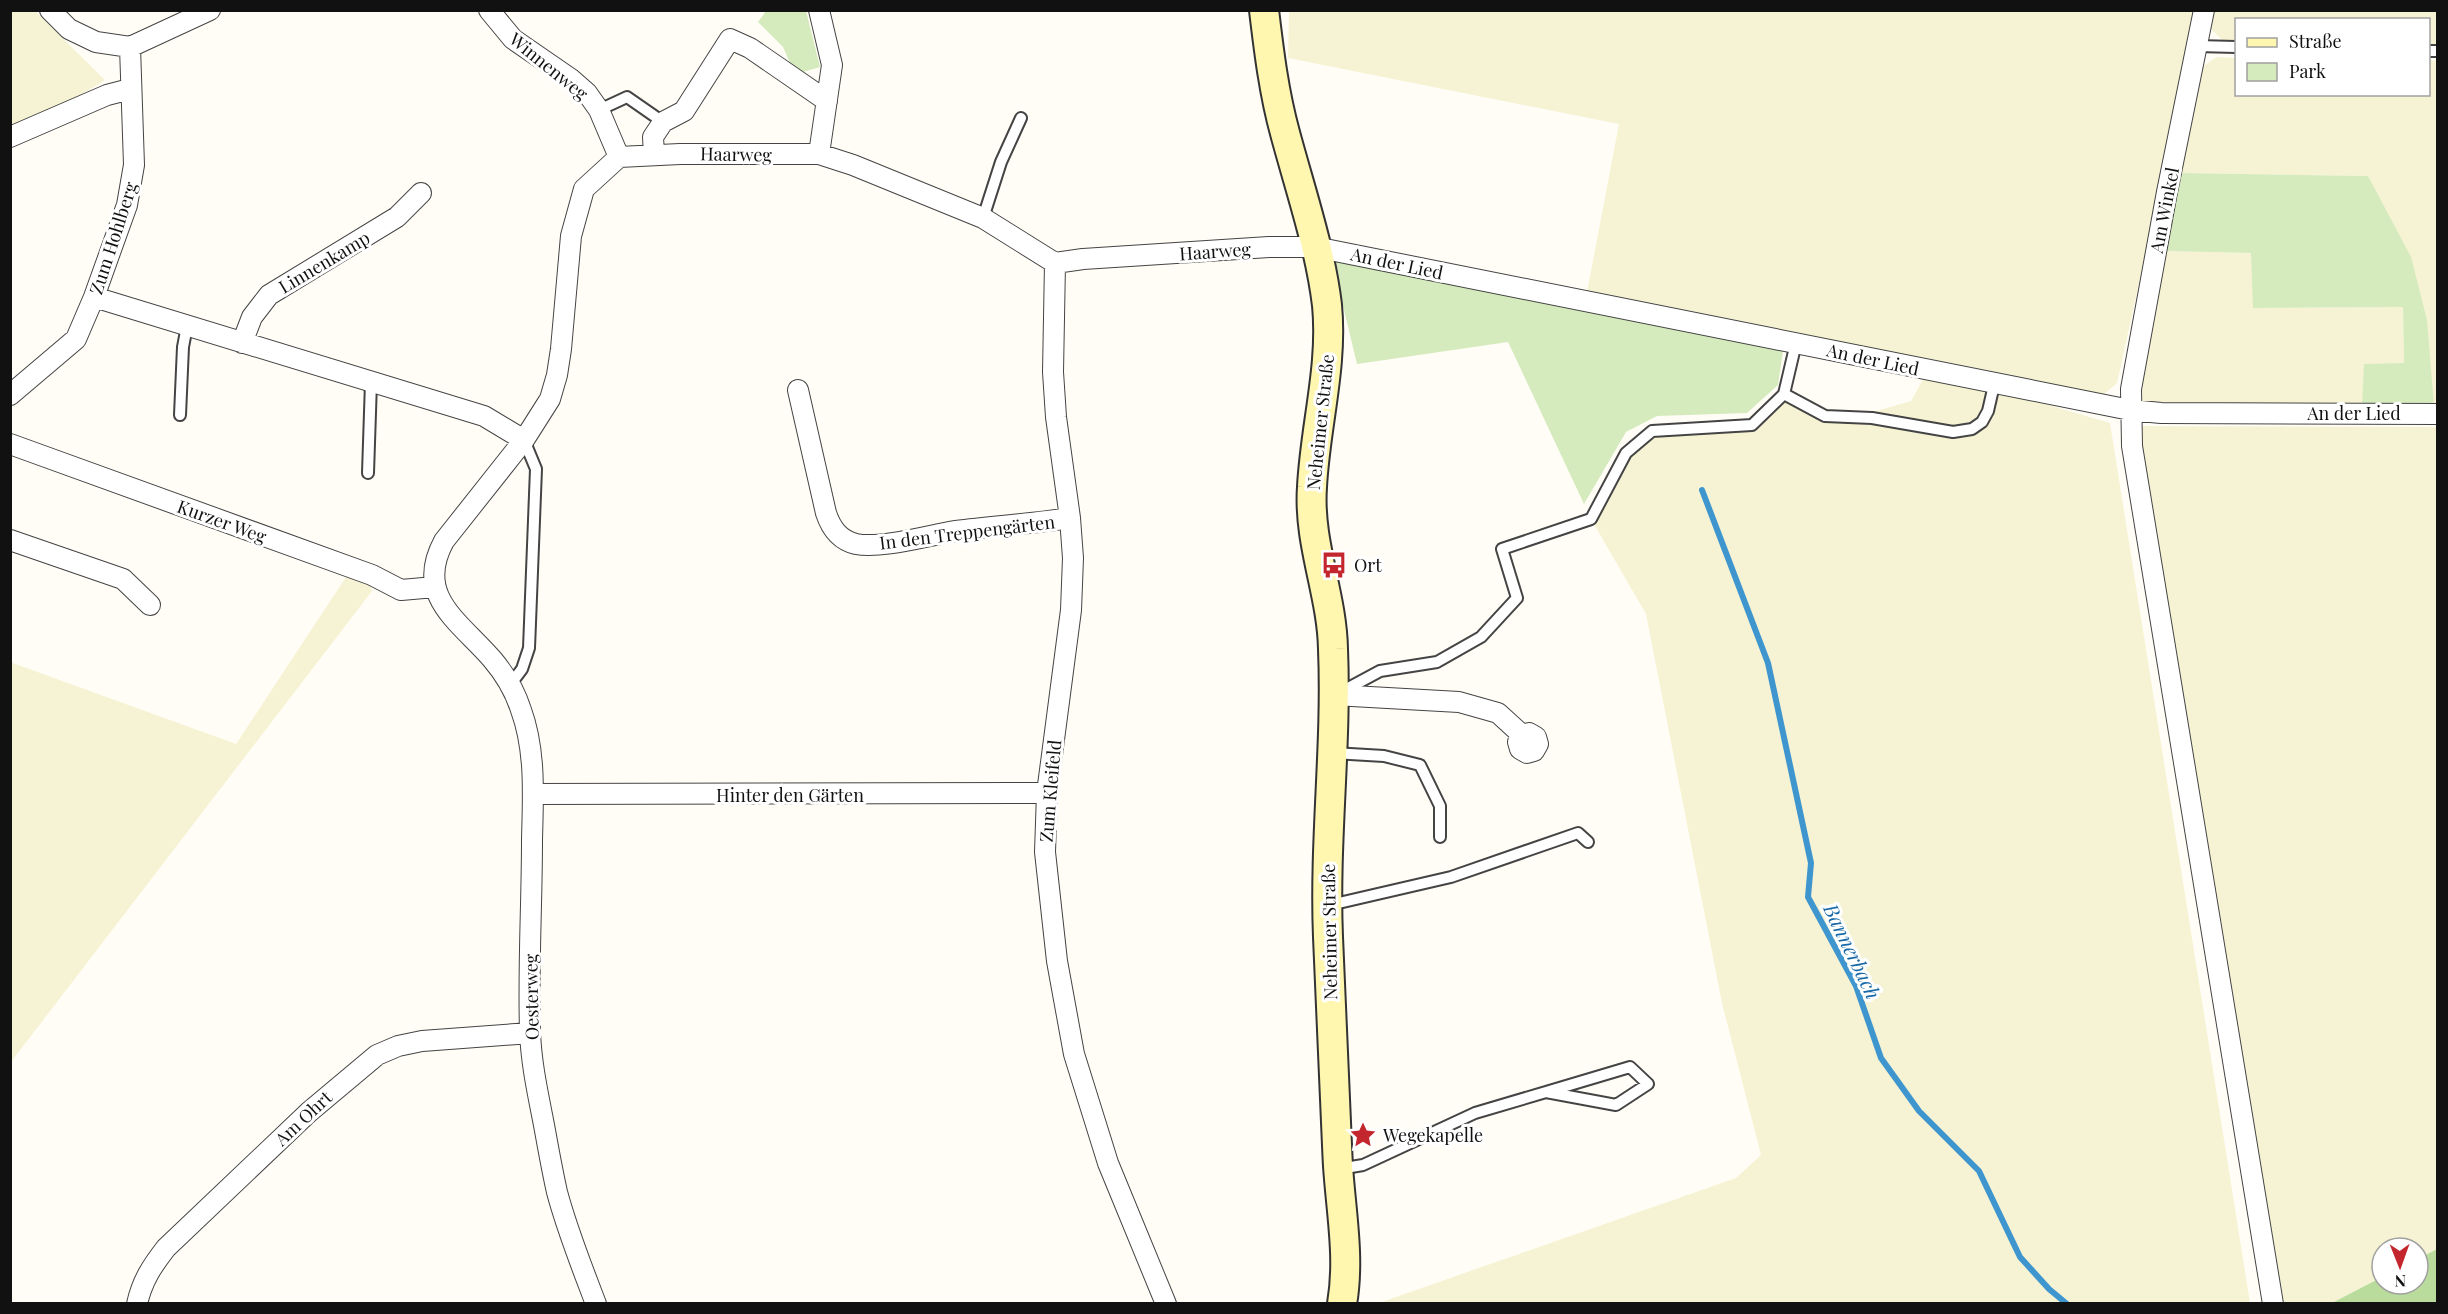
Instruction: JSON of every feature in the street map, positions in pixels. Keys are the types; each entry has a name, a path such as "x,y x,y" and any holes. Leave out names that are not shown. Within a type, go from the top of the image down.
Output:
{"main road":[{"name":"Neheimer Straße","path":"1264,10 1269,55 1284,130 1315,247 1326,303 1329,345 1326,389 1312,487 1312,511 1330,613 1336,694 1327,905 1338,1169 1346,1258 1342,1304"}],"street":[{"path":"50,10 69,29 96,42 130,47 210,10"},
{"name":"Winnenweg","path":"489,10 513,39 579,86 599,110 619,157"},
{"path":"819,10 832,65 819,154"},
{"name":"Am Winkel","path":"2204,10 2140,338 2131,389 2130,411 2132,446 2273,1304"},
{"path":"654,155 653,137 663,122 684,111 730,39 750,48 827,100"},
{"name":"Zum Hohlberg","path":"10,395 76,339 127,206 134,165 130,47"},
{"path":"10,137 107,95 130,89"},
{"name":"Haarweg","path":"619,157 819,154 853,165 983,218 1055,263 1083,259 1269,247 1315,247"},
{"path":"435,587 433,571 435,556 444,541 524,440 550,399 557,375 571,236 584,189 619,157"},
{"name":"Linnenkamp","path":"242,343 252,317 269,295 397,217 421,193"},
{"name":"An der Lied","path":"1315,247 2130,411 2438,414"},
{"name":"Zum Kleifeld","path":"1055,263 1053,372 1056,417 1070,518 1072,558 1071,610 1047,793 1046,863 1057,961 1074,1054 1108,1163 1166,1304"},
{"path":"94,297 484,416 524,440"},
{"name":"In den Treppengärten","path":"798,390 826,513 830,525 837,534 848,541 857,544 877,544 957,531 1070,518"},
{"name":"Kurzer Weg","path":"10,444 372,575 401,590 435,587"},
{"path":"10,540 123,579 150,605"},
{"name":"Oesterweg","path":"435,587 441,604 493,660 510,685 521,709 528,736 533,794 530,1033 536,1086 557,1192 575,1251 596,1304"},
{"path":"1336,694 1459,702 1498,713 1522,735"},
{"name":"Hinter den Gärten","path":"533,794 1047,793"},
{"name":"Am Ohrt","path":"137,1304 141,1287 150,1267 166,1248 309,1112 377,1055 398,1046 422,1041 530,1033"}],"lane":[{"path":"2197,46 2235,47"},
{"path":"599,110 627,98 663,122"},
{"path":"983,218 1000,162 1021,118"},
{"path":"180,415 183,347 188,326"},
{"path":"1336,694 1380,671 1437,662 1481,638 1517,598 1502,549 1591,519 1626,453 1652,431 1752,425 1784,394 1796,343"},
{"path":"368,473 371,382"},
{"path":"1784,394 1825,416 1872,418 1953,432 1972,429 1982,422 1988,411 1994,385"},
{"path":"510,685 522,669 529,648 536,469 524,440"},
{"path":"1333,753 1384,756 1420,765 1440,806 1440,837"},
{"path":"1327,905 1450,877 1578,833 1588,842"},
{"path":"1338,1169 1363,1165 1475,1113 1629,1067 1648,1084 1616,1105 1546,1092"}],"shaded area":[{"path":"11,11 35,11 105,80 69,102 11,130"},
{"path":"1289,11 2199,11 2117,383 2103,395 1587,292 1619,124 1288,58"},
{"path":"2215,11 2437,11 2437,44 2430,44 2430,18 2235,18 2235,41 2222,40 2211,29"},
{"path":"2217,57 2235,58 2235,96 2430,96 2430,60 2437,61 2437,406 2434,406 2368,176 2181,173 2202,67"},
{"path":"2166,251 2252,253 2254,308 2403,307 2404,363 2362,406 2142,405 2143,358"},
{"path":"1925,376 1993,389 2110,423 2250,1303 1376,1304 1736,1178 1761,1155 1722,1003 1646,614 1591,519 1626,453 1652,431 1742,426 1784,394 1825,416 1856,417 1911,401"},
{"path":"2138,426 2437,427 2437,1249 2430,1253 2430,1236 2370,1236 2370,1283 2332,1303 2279,1303"},
{"path":"348,574 368,581 372,591 11,1062 10,662 236,744"}],"green space":[{"path":"766,11 806,11 820,67 803,72 790,63 783,47 758,22"},
{"path":"2181,173 2368,176 2411,257 2427,320 2434,406 2362,406 2364,364 2404,363 2403,307 2253,308 2251,253 2166,251"},
{"path":"1332,260 1783,351 1778,385 1747,413 1657,416 1626,432 1584,504 1508,342 1357,364"},
{"path":"2437,1249 2437,1303 2332,1303 2370,1283 2370,1296 2430,1296 2430,1253"}],"waterway":[{"name":"Bannerbach","path":"1702,490 1768,663 1811,863 1808,897 1856,986 1881,1058 1919,1111 1979,1171 2020,1257 2049,1289 2067,1304"}],"place":[{"name":"Ort","path":"1334,565"},
{"name":"Wegekapelle","path":"1363,1135"}]}
